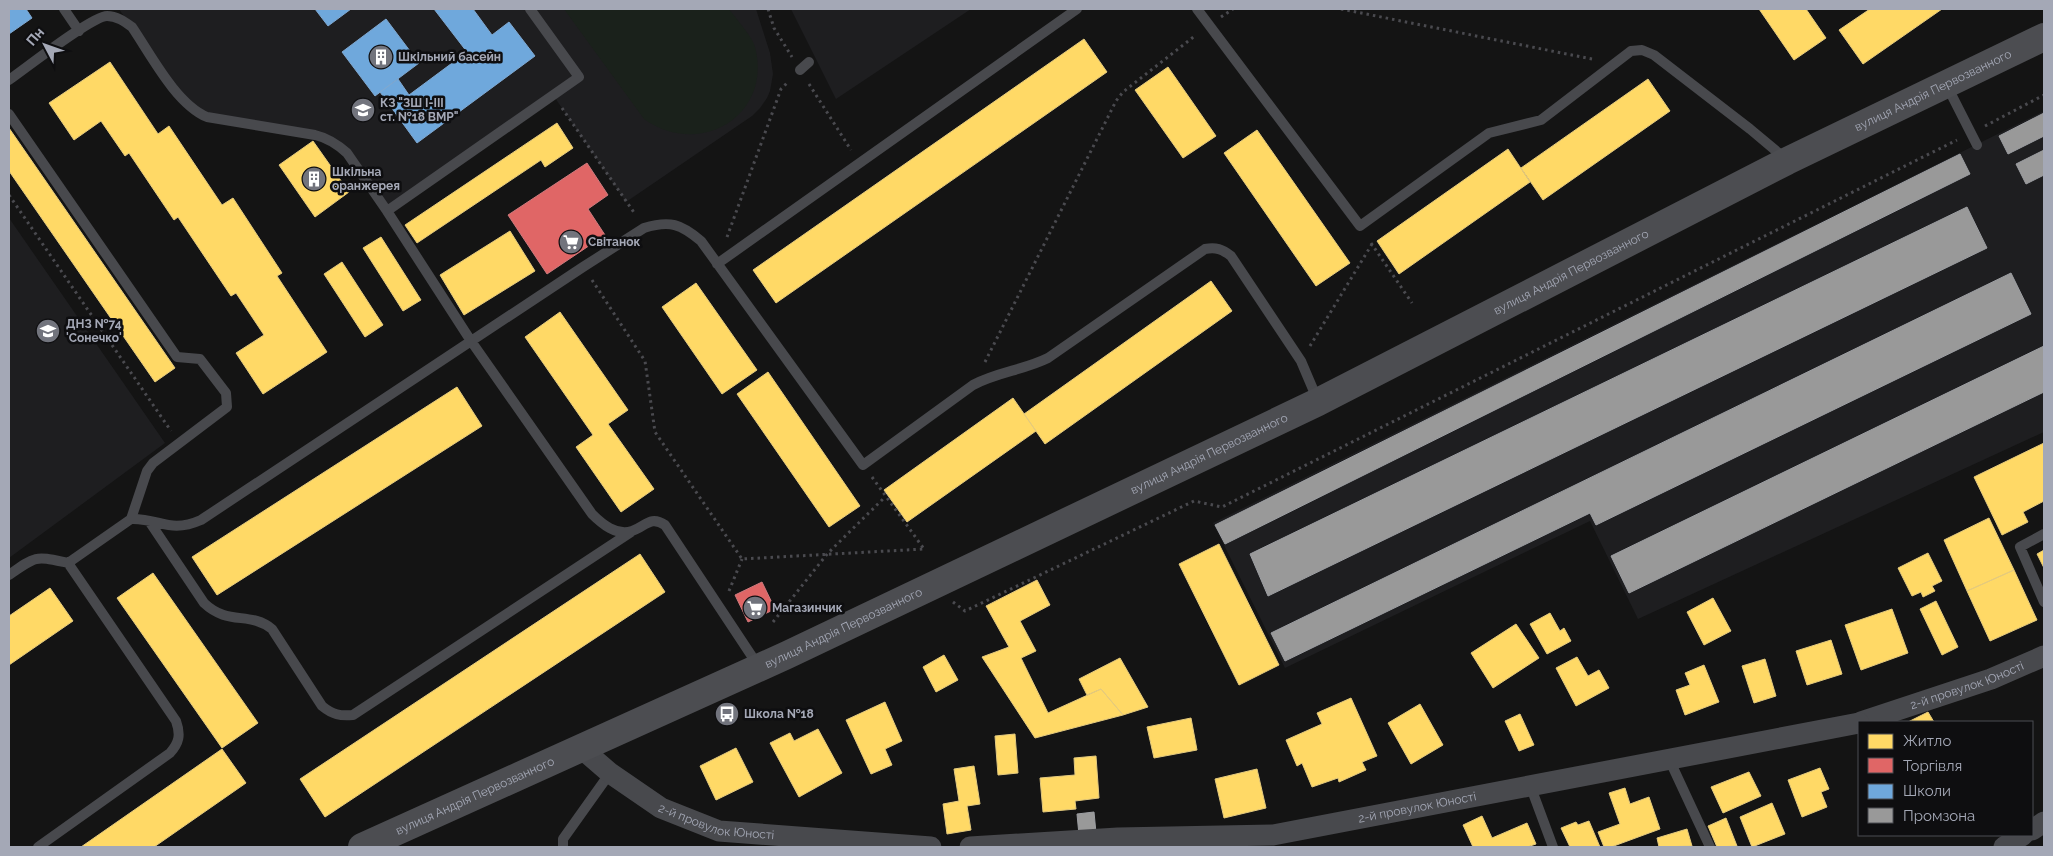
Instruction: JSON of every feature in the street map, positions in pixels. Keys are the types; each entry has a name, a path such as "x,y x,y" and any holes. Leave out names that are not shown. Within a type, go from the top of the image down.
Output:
{"street":[{"name":"вулиця Андрія Первозванного","path":"362,847 759,667 1318,402 1787,161 2044,37"},
{"name":"2-й провулок Юності","path":"1863,721 1991,680 2044,656"},
{"name":"2-й провулок Юності","path":"970,847 1119,843 1273,834 1858,722"},
{"name":"2-й провулок Юності","path":"582,748 610,773 661,808 719,831 931,847"},
{"path":"2033,829 2044,822"},
{"path":"2004,847 2021,836"}],"lane":[{"path":"64,9 79,31"},
{"path":"387,211 579,77 530,9"},
{"path":"717,264 1077,9"},
{"path":"1197,9 1360,226 1489,133 1541,120 1631,51 1642,50 1654,55 1750,129 1787,161"},
{"path":"9,80 79,31 106,16 124,21 132,27 180,98 197,113 326,138 339,145 347,153 387,211 471,341 592,514 609,528 631,532"},
{"path":"800,70 810,62"},
{"path":"1946,83 1977,145"},
{"path":"9,114 177,357 200,359 226,393 227,407 154,463 147,471 131,519 68,563"},
{"path":"131,519 181,527 201,520 644,228 670,224 681,226 701,241 863,465 973,385 988,377 1038,363 1048,358 1188,260 1205,249 1213,247 1223,250 1231,256 1301,361 1318,402"},
{"path":"149,521 212,611 222,616 264,622 272,629 322,706 340,716 353,715 648,522 660,522 665,525 759,667"},
{"path":"2044,534 2020,547 2044,602"},
{"path":"9,575 33,559 40,557 68,563 176,721 179,738 176,746 170,753 38,847"},
{"path":"1669,759 1710,847"},
{"path":"563,847 563,839 610,773"},
{"path":"1530,786 1553,847"}],"path":[{"path":"768,9 774,28 859,163"},
{"path":"1341,9 1615,64"},
{"path":"973,385 1116,101 1123,92 1209,25"},
{"path":"717,264 781,89 800,70"},
{"path":"554,95 644,228"},
{"path":"952,602 965,611 1194,501 1222,507 2044,95"},
{"path":"9,195 180,444"},
{"path":"1360,226 1412,303"},
{"path":"1301,361 1372,244"},
{"path":"583,267 644,361 656,432 742,559"},
{"path":"742,559 924,549 863,465"},
{"path":"773,622 828,553 885,497"},
{"path":"722,609 742,559"}],"shaded area":[{"name":"КЗ \"ЗШ І-ІІІ ст. №18 ВМР\"","path":"119,9 756,9 770,53 773,74 767,98 752,116 626,202 553,95 387,211 339,145 207,117 180,98"},
{"path":"564,9 729,9 755,47 758,71 753,93 743,110 727,124 708,132 688,134 666,130 644,119"},
{"path":"791,9 971,9 836,99"},
{"path":"2044,111 2044,432 1638,619 1590,521 1285,668 1213,523"},
{"name":"ДНЗ №74 'Сонечко'","path":"9,218 165,443 9,558"}],"building: Житло":[{"path":"1759,9 1806,9 1826,38 1794,60"},
{"path":"1870,9 1942,9 1863,64 1839,30"},
{"path":"1084,39 1107,72 776,303 753,270"},
{"path":"110,62 158,134 169,126 222,205 233,198 282,273 277,276 327,352 263,394 236,353 264,335 236,293 231,296 178,217 174,220 129,153 125,156 101,121 74,140 49,103"},
{"path":"1168,67 1216,136 1183,158 1135,90"},
{"path":"1648,79 1670,111 1543,200 1521,168"},
{"path":"557,123 573,148 545,167 541,160 417,243 405,225"},
{"path":"9,128 175,368 155,382 9,171"},
{"path":"1257,130 1350,263 1316,286 1224,153"},
{"name":"Шкільна оранжерея","path":"313,141 349,192 315,217 279,165"},
{"path":"1508,149 1530,182 1399,274 1377,241"},
{"path":"510,231 535,271 464,315 440,275"},
{"path":"381,237 421,300 403,311 363,248"},
{"path":"342,262 383,325 365,337 324,274"},
{"path":"1211,281 1232,311 1045,444 1024,414"},
{"path":"696,283 757,370 722,394 662,307"},
{"path":"560,312 628,410 608,424 654,489 621,512 576,447 593,435 525,337"},
{"path":"768,372 860,506 829,527 737,394"},
{"path":"457,387 482,426 217,595 192,557"},
{"path":"1013,398 1036,431 907,522 884,490"},
{"path":"2044,443 2044,501 2023,512 2028,522 2002,535 1974,477"},
{"path":"1989,518 2014,570 1967,591 1944,540"},
{"path":"1219,544 1279,665 1239,685 1179,564"},
{"path":"2044,550 2044,568 2037,554"},
{"path":"1928,553 1942,581 1932,586 1935,591 1923,597 1921,592 1912,596 1898,568"},
{"path":"640,554 665,592 325,817 300,779"},
{"path":"2014,570 2037,620 1990,641 1967,591"},
{"path":"153,573 258,723 222,748 117,598"},
{"path":"1037,580 1050,605 1020,621 1036,651 1021,658 1048,713 1101,689 1123,715 1035,738 982,657 1009,647 986,606"},
{"path":"50,588 73,621 9,665 9,616"},
{"path":"1713,598 1731,631 1704,645 1687,612"},
{"path":"1936,601 1958,647 1942,655 1920,609"},
{"path":"1892,609 1908,653 1861,670 1845,625"},
{"path":"1550,613 1560,631 1564,628 1571,641 1547,654 1530,624"},
{"path":"1516,624 1539,658 1493,688 1471,653"},
{"path":"1831,640 1842,674 1807,685 1796,651"},
{"path":"944,655 958,680 936,692 923,667"},
{"path":"1577,657 1588,676 1599,670 1609,688 1576,706 1556,668"},
{"path":"1120,658 1148,707 1123,715 1101,689 1087,695 1079,679"},
{"path":"1765,659 1776,696 1754,703 1742,666"},
{"path":"1704,665 1719,702 1685,715 1676,690 1690,685 1685,673"},
{"path":"1351,698 1377,756 1362,762 1366,770 1339,782 1338,778 1312,787 1302,763 1297,766 1286,740 1322,724 1317,713"},
{"path":"885,702 902,741 885,749 892,765 871,774 846,720"},
{"path":"1420,704 1443,745 1411,764 1388,723"},
{"path":"1928,712 1933,721 1910,721"},
{"path":"1520,714 1534,745 1519,751 1505,721"},
{"path":"1191,718 1197,750 1154,758 1147,727"},
{"path":"818,729 842,773 799,797 770,743 790,733 794,741"},
{"path":"1015,734 1018,773 998,775 995,736"},
{"path":"736,748 753,782 716,800 700,766"},
{"path":"222,749 246,783 154,847 81,847"},
{"path":"1096,756 1099,798 1075,801 1076,809 1043,812 1040,778 1075,775 1074,758"},
{"path":"974,766 980,804 967,806 971,830 947,834 943,804 959,801 954,769"},
{"path":"1820,768 1829,789 1821,792 1827,807 1802,817 1788,780"},
{"path":"1257,769 1266,808 1224,818 1215,779"},
{"path":"1749,772 1761,796 1723,813 1711,787"},
{"path":"1625,788 1630,804 1649,797 1660,829 1611,847 1604,847 1598,832 1620,824 1609,793"},
{"path":"1772,803 1785,834 1752,847 1740,817"},
{"path":"1482,816 1492,838 1527,823 1536,844 1527,847 1473,847 1463,825"},
{"path":"1726,818 1737,846 1717,847 1708,826"},
{"path":"1589,821 1600,847 1570,847 1561,828 1576,822 1578,825"},
{"path":"1687,829 1692,846 1659,847 1657,838"}],"building: Торгівля":[{"path":"587,163 608,195 588,209 605,235 547,274 508,215"},
{"path":"762,582 775,609 748,622 735,595"}],"building: Школи":[{"path":"9,9 26,9 32,18 9,34"},
{"path":"315,9 351,9 328,26"},
{"path":"434,9 473,9 492,35 509,22 535,56 417,143 380,92 398,79 409,95 467,52"},
{"name":"Шкільний басейн","path":"386,19 419,63 375,96 342,52"}],"building: Промзона":[{"path":"2044,113 2044,136 2008,154 1999,136"},
{"path":"2044,150 2044,175 2026,184 2016,164"},
{"path":"1960,154 1970,174 1225,544 1215,525"},
{"path":"1967,207 1987,248 1268,596 1250,554"},
{"path":"2011,273 2031,314 1596,525 1590,513 1285,661 1271,633"},
{"path":"2044,346 2044,392 1629,593 1611,556"},
{"path":"1094,812 1096,833 1079,835 1077,814"}],"place":[{"name":"Шкільний басейн","path":"381,57"},
{"name":"КЗ \"ЗШ І-ІІІ ст. №18 ВМР\"","path":"363,110"},
{"name":"Шкільна оранжерея","path":"314,179"},
{"name":"Світанок","path":"571,242"},
{"name":"ДНЗ №74 'Сонечко'","path":"48,331"},
{"name":"Магазинчик","path":"755,608"},
{"name":"Школа №18","path":"727,714"}]}
